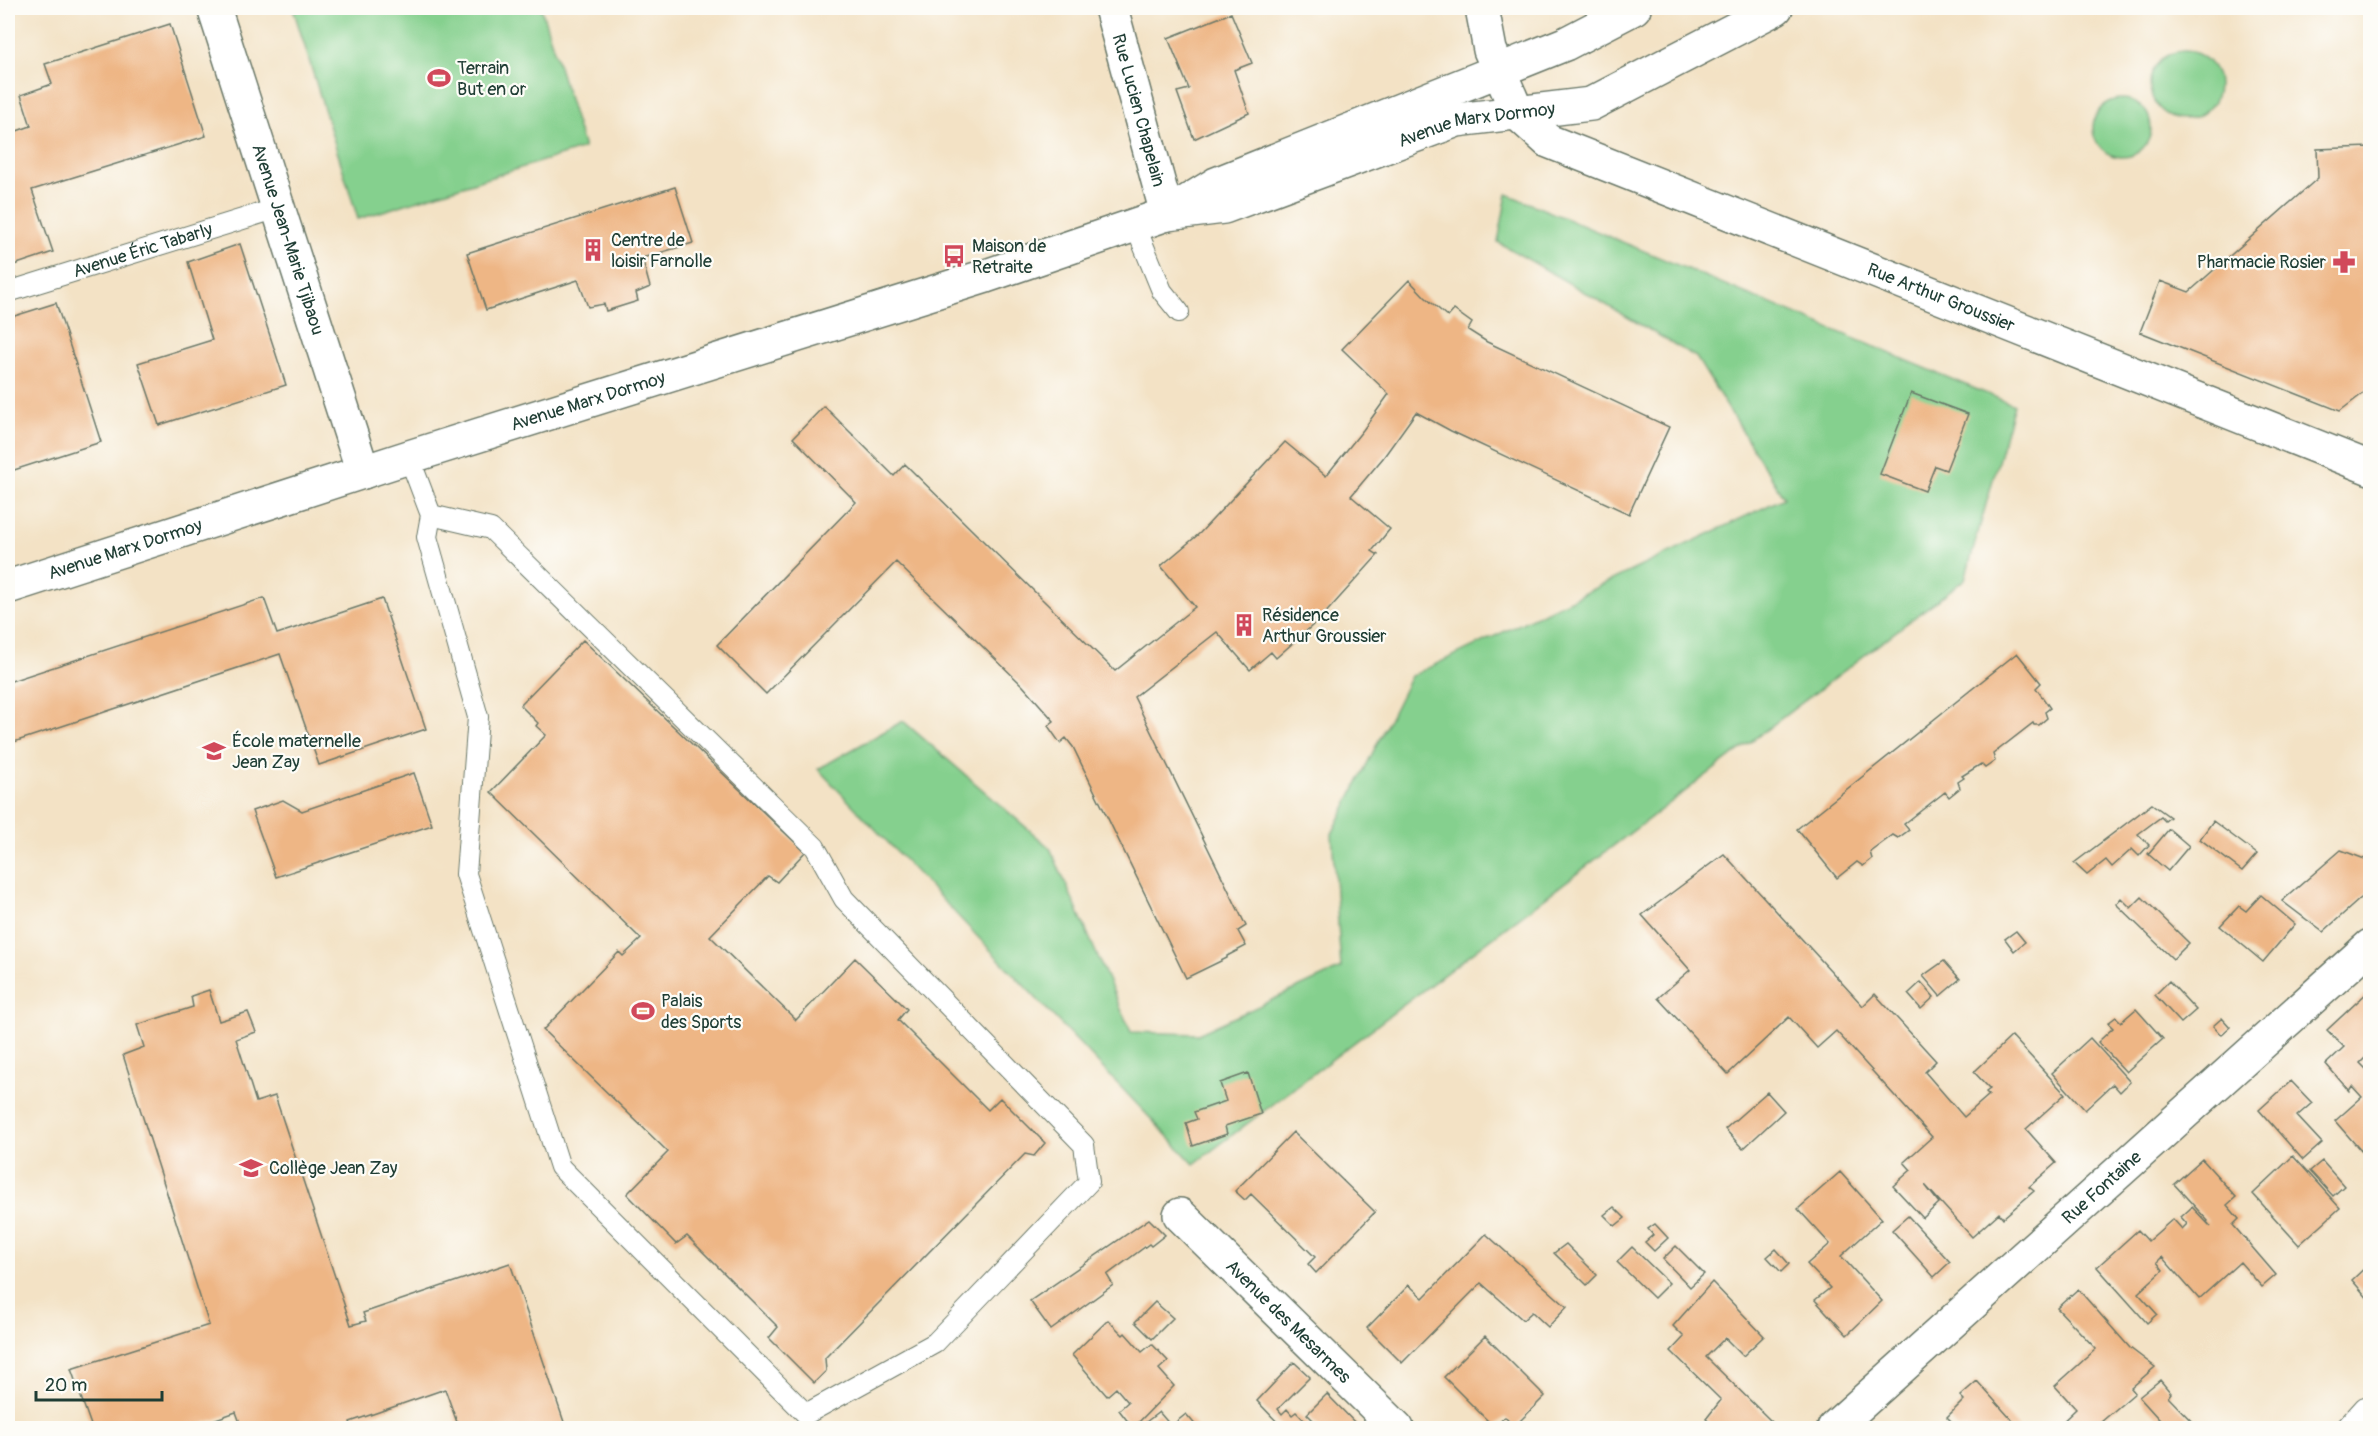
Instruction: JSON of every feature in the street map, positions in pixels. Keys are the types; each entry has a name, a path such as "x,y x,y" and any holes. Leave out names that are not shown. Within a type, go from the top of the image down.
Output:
{"street":[{"name":"Avenue Jean-Marie Tjibaou","path":"213,8 363,472"},
{"name":"Rue Lucien Chapelain","path":"1111,8 1167,214"},
{"path":"1482,8 1490,50 1518,114"},
{"name":"Avenue Marx Dormoy","path":"1167,214 1216,184 1565,44 1634,8"},
{"name":"Avenue Marx Dormoy","path":"8,587 409,457 986,276 1167,214 1224,207 1457,120 1591,104 1776,8"},
{"name":"Rue Arthur Groussier","path":"1518,114 1548,141 1584,156 2370,468"},
{"name":"Rue Fontaine","path":"1834,1428 2370,946"},
{"name":"Avenue des Mesarmes","path":"1180,1215 1397,1428"}],"lane":[{"name":"Avenue Éric Tabarly","path":"8,292 278,208"},
{"path":"1135,225 1162,291 1179,312"},
{"path":"409,457 431,515 427,537 478,717 466,874 560,1167 806,1414 935,1342 1089,1182 1084,1145 844,899 816,847 500,537 491,529 431,515"},
{"path":"2346,1428 2365,1407 2370,1406"}],"green space":[{"name":"Terrain But en or","path":"293,8 541,8 584,148 358,219"},
{"path":"2184,51 2197,54 2208,61 2215,72 2218,85 2215,98 2208,109 2197,116 2184,119 2171,116 2160,109 2153,98 2150,85 2153,72 2160,61 2171,54"},
{"path":"2116,99 2128,99 2143,107 2151,122 2151,134 2143,149 2128,157 2116,157 2101,149 2093,134 2093,122 2101,107"},
{"path":"1507,194 2014,405 1965,579 1194,1164 818,769 903,721 1050,848 1131,1032 1198,1034 1341,968 1332,834 1411,676 1784,498 1696,357 1498,242"}],"building":[{"path":"1231,13 1252,63 1234,70 1249,113 1194,139 1177,92 1189,89 1168,38"},
{"path":"170,24 206,136 32,190 53,252 8,267 8,124 11,123 14,132 31,126 21,95 52,84 45,64"},
{"path":"2370,147 2370,388 2340,411 2140,332 2160,281 2189,292 2318,178 2317,149"},
{"name":"Centre de loisir Farnolle","path":"675,187 693,243 642,258 650,287 636,293 638,301 606,311 604,304 588,307 578,280 486,310 467,253"},
{"path":"240,244 286,385 159,425 138,363 212,340 188,262"},
{"name":"Résidence Arthur Groussier","path":"1409,280 1448,317 1454,310 1472,323 1468,330 1487,342 1669,427 1629,514 1451,431 1416,412 1383,458 1351,496 1390,529 1372,551 1378,555 1322,617 1276,658 1271,652 1250,670 1217,632 1134,697 1246,926 1238,931 1246,946 1227,958 1186,978 1073,747 1066,738 1060,743 1048,726 1054,721 1023,686 896,562 766,694 717,645 856,502 793,438 824,406 894,476 905,464 1115,671 1195,607 1161,566 1200,533 1285,442 1326,476 1363,430 1389,394 1342,349"},
{"path":"56,303 101,442 8,472 8,318"},
{"path":"1911,393 1968,414 1946,470 1935,466 1925,491 1880,474"},
{"name":"École maternelle Jean Zay","path":"264,598 277,634 382,599 426,729 319,765 280,654 8,744 8,682"},
{"name":"Palais des Sports","path":"583,640 805,852 777,882 768,876 710,936 796,1020 855,958 907,1009 898,1020 988,1110 1000,1098 1045,1143 1034,1156 1025,1154 825,1358 826,1371 814,1383 769,1338 778,1327 687,1236 676,1244 627,1194 668,1152 543,1030 619,952 623,956 641,939 491,792 546,735 536,726 538,723 520,705"},
{"path":"2017,653 2041,683 2036,688 2050,708 2045,712 2047,718 2039,725 2033,723 1993,754 1995,761 1985,768 1981,764 1962,776 1964,778 1958,782 1960,788 1949,797 1945,792 1904,824 1909,830 1898,838 1893,835 1870,852 1872,859 1863,866 1857,862 1837,878 1797,829"},
{"path":"414,773 432,825 276,877 252,811 283,800 302,811"},
{"path":"2152,804 2170,817 2165,821 2161,817 2138,834 2149,845 2139,856 2132,849 2112,867 2106,860 2087,875 2074,863"},
{"path":"2213,821 2257,854 2242,871 2200,839"},
{"path":"2169,829 2189,846 2168,871 2148,854"},
{"path":"2341,850 2370,861 2370,890 2323,932 2282,901"},
{"path":"1724,854 1863,1006 1875,994 1936,1061 1925,1072 1964,1117 1989,1095 1986,1092 1990,1089 1974,1072 2012,1036 2065,1094 2026,1129 2056,1163 2029,1187 2034,1191 2003,1218 1999,1213 1972,1237 1925,1185 1939,1203 1923,1218 1893,1186 1911,1170 1904,1162 1932,1137 1836,1031 1817,1048 1789,1017 1728,1074 1658,998 1690,970 1642,915"},
{"path":"2261,895 2295,924 2263,962 2220,926 2239,906 2246,911"},
{"path":"2142,897 2189,943 2173,959 2116,904 2121,898 2131,908"},
{"path":"2016,931 2025,942 2014,951 2005,939"},
{"path":"1944,961 1960,979 1940,996 1923,976"},
{"path":"2169,981 2196,1010 2181,1023 2155,995"},
{"path":"1921,982 1934,997 1921,1009 1908,994"},
{"path":"209,990 219,1021 248,1012 256,1032 236,1039 256,1102 275,1096 351,1325 366,1321 363,1313 510,1263 566,1428 459,1428 445,1389 350,1422 352,1428 242,1428 236,1412 190,1428 92,1428 71,1369 209,1325 123,1055 144,1047 137,1025 193,1007 191,996"},
{"path":"2370,990 2370,1053 2360,1063 2370,1073 2370,1161 2335,1121 2362,1097 2352,1086 2349,1091 2326,1064 2344,1047 2327,1030"},
{"path":"2136,1009 2163,1039 2126,1072 2098,1042 2113,1028 2108,1023 2116,1017 2121,1022"},
{"path":"2222,1018 2230,1027 2221,1035 2213,1026"},
{"path":"2090,1038 2130,1082 2120,1092 2113,1084 2085,1110 2052,1073"},
{"path":"1248,1073 1261,1114 1225,1126 1227,1134 1193,1146 1186,1123 1197,1119 1194,1112 1226,1101 1220,1083"},
{"path":"2291,1081 2312,1103 2297,1116 2322,1143 2303,1160 2259,1110"},
{"path":"1767,1092 1784,1111 1743,1149 1725,1129"},
{"path":"1293,1132 1375,1212 1316,1273 1308,1264 1315,1257 1251,1194 1245,1200 1235,1191"},
{"path":"2293,1156 2340,1208 2299,1245 2253,1194"},
{"path":"2202,1159 2236,1197 2227,1205 2239,1219 2233,1225 2276,1275 2262,1287 2240,1262 2199,1299 2162,1257 2157,1262 2163,1270 2138,1293 2157,1314 2147,1323 2097,1267 2138,1230 2148,1241 2173,1219 2182,1229 2187,1224 2181,1217 2192,1207 2211,1227 2174,1184"},
{"path":"2322,1161 2344,1186 2333,1196 2310,1171"},
{"path":"1840,1172 1882,1219 1841,1256 1882,1301 1847,1335 1815,1300 1830,1288 1807,1264 1830,1244 1798,1209"},
{"path":"1614,1207 1625,1218 1615,1226 1604,1215"},
{"path":"1908,1216 1950,1262 1934,1277 1892,1230"},
{"path":"1149,1219 1165,1235 1107,1275 1113,1285 1051,1330 1030,1301"},
{"path":"1655,1224 1668,1238 1654,1251 1645,1242 1653,1235 1648,1229"},
{"path":"1486,1234 1567,1307 1548,1327 1532,1312 1523,1320 1481,1283 1402,1363 1367,1328 1409,1285 1423,1298"},
{"path":"1566,1244 1597,1275 1587,1285 1554,1253"},
{"path":"1676,1246 1704,1274 1690,1287 1663,1259"},
{"path":"1632,1247 1669,1283 1654,1298 1617,1262"},
{"path":"1776,1249 1789,1264 1781,1272 1767,1257"},
{"path":"2370,1263 2370,1301 2352,1280"},
{"path":"1712,1282 1764,1336 1743,1356 1725,1338 1706,1357 1773,1423 1768,1428 1716,1428 1706,1419 1721,1400 1671,1351 1684,1337 1673,1326"},
{"path":"2078,1289 2130,1348 2155,1367 2131,1388 2135,1393 2094,1428 2056,1428 2076,1409 2055,1386 2096,1349 2057,1308"},
{"path":"1155,1302 1173,1318 1152,1339 1135,1322"},
{"path":"1108,1320 1123,1335 1125,1333 1142,1352 1152,1344 1168,1361 1159,1369 1174,1386 1133,1428 1119,1410 1128,1402 1116,1388 1107,1396 1072,1355"},
{"path":"1485,1336 1545,1396 1514,1427 1505,1417 1494,1427 1444,1377"},
{"path":"1294,1362 1310,1377 1278,1409 1282,1414 1287,1409 1292,1415 1296,1412 1312,1428 1283,1428 1257,1401"},
{"path":"2160,1380 2171,1393 2168,1397 2198,1428 2167,1428 2139,1397"},
{"path":"1977,1381 2019,1428 1958,1428 1947,1417 1964,1400 1960,1396"},
{"path":"1327,1394 1360,1428 1321,1428 1307,1414"},
{"path":"1159,1412 1171,1426 1186,1414 1198,1428 1151,1428 1146,1422"}],"place":[{"name":"Terrain But en or","path":"439,78"},
{"name":"Centre de loisir Farnolle","path":"593,250"},
{"name":"Maison de Retraite","path":"954,256"},
{"name":"Pharmacie Rosier","path":"2344,262"},
{"name":"Résidence Arthur Groussier","path":"1244,625"},
{"name":"École maternelle Jean Zay","path":"214,751"},
{"name":"Palais des Sports","path":"643,1011"},
{"name":"Collège Jean Zay","path":"251,1168"}]}
